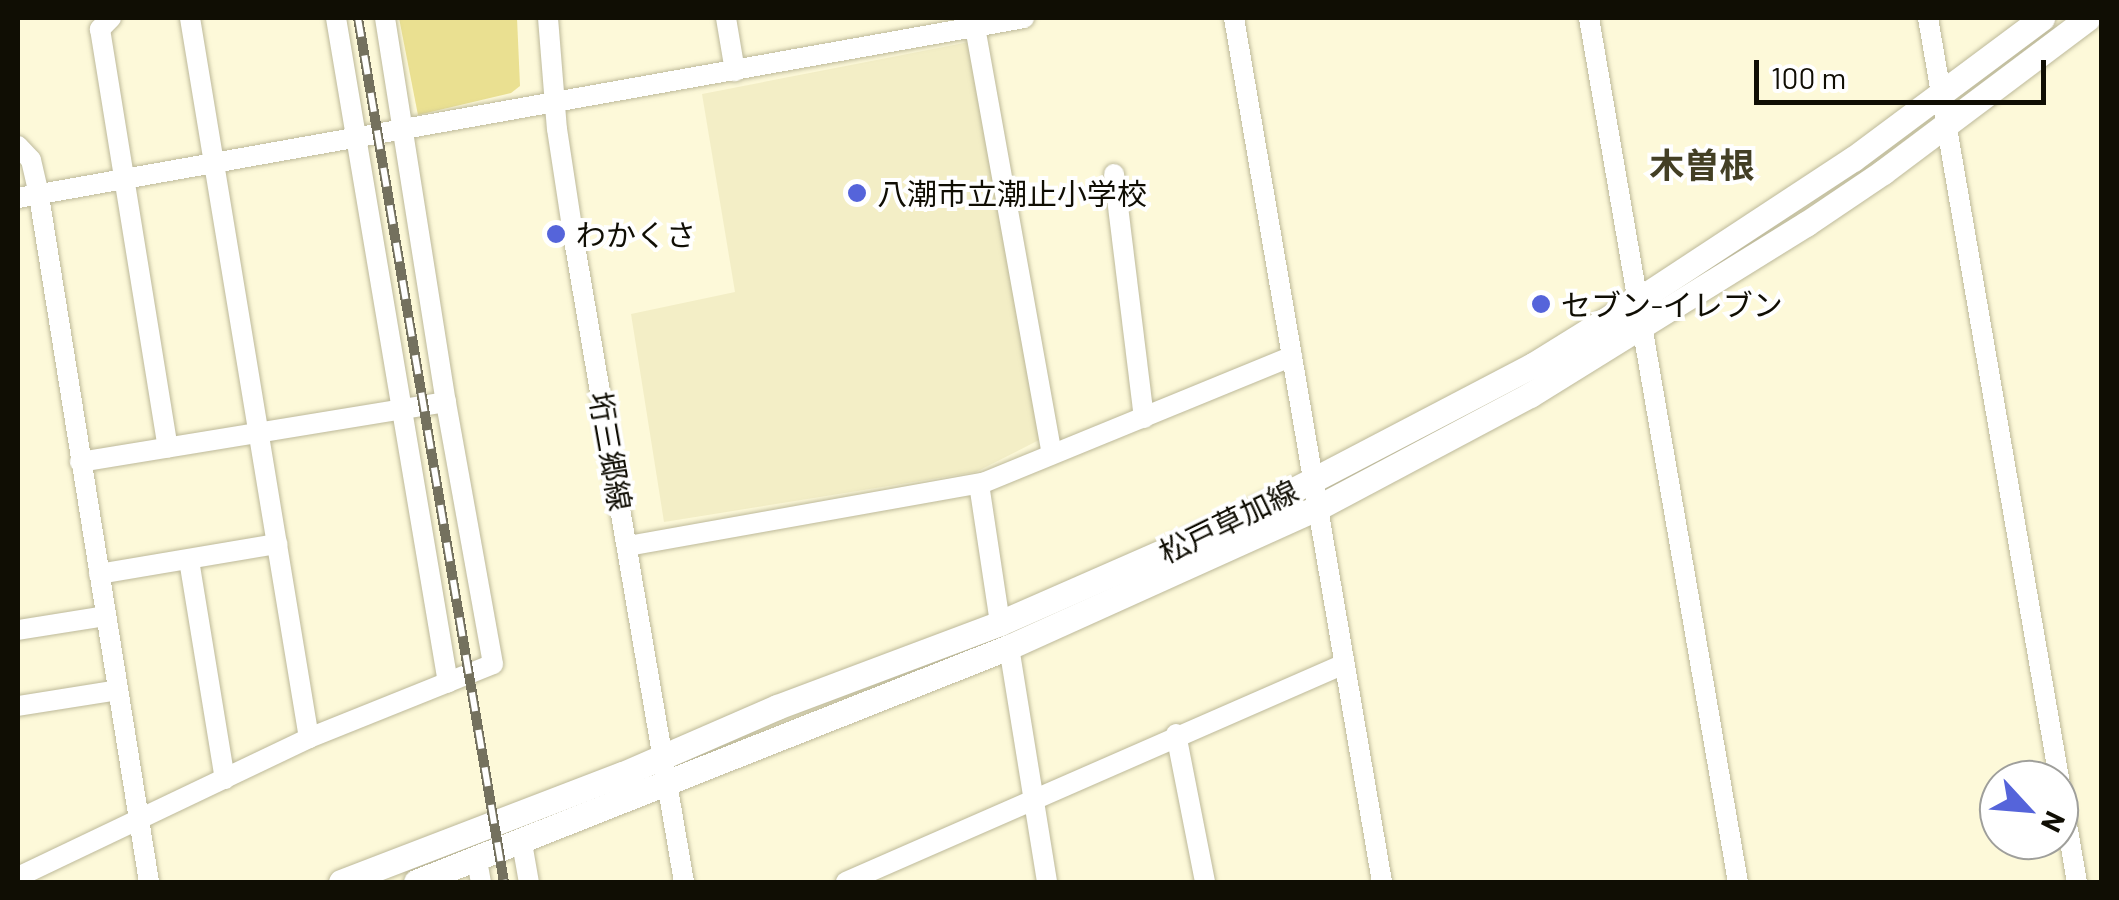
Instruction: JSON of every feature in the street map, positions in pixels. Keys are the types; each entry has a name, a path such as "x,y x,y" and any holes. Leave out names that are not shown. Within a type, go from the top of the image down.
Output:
{"main road":[{"name":"松戸草加線","path":"341,882 623,774 663,754 1004,635 1312,480 1533,365 1638,300 1853,160 2042,18"},
{"name":"松戸草加線","path":"416,882 479,871 522,843 1004,635 1318,507 1530,395 1806,224 1948,124 2088,18"}],"street":[{"path":"111,18 100,29 168,448"},
{"path":"190,18 309,738"},
{"path":"336,18 448,683"},
{"path":"18,873 309,738 493,664 446,402 386,18"},
{"name":"垳三郷線","path":"548,18 554,101 684,882"},
{"path":"726,18 735,71"},
{"path":"28,197 735,71 904,28 975,27 1024,18"},
{"path":"1234,18 1382,882"},
{"path":"1589,18 1738,882"},
{"path":"1928,18 2078,882"},
{"path":"975,27 1052,453"},
{"path":"18,146 31,160 28,197 80,462 148,882"},
{"path":"1114,174 1144,418"},
{"path":"628,546 978,484 1292,356"},
{"path":"80,462 446,402"},
{"path":"978,484 1047,882"},
{"path":"99,574 277,544"},
{"path":"189,560 225,779"},
{"path":"18,630 105,616"},
{"path":"846,882 1033,796 1344,664"},
{"path":"18,706 118,690"},
{"path":"1176,734 1204,882"},
{"path":"522,843 529,882"}],"shaded area":[{"path":"399,18 517,18 520,86 511,93 418,115"},
{"name":"八潮市立潮止小学校","path":"969,42 1039,440 976,472 664,522 631,314 735,292 702,94"}],"railway":[{"path":"358,18 504,882"}],"place":[{"name":"八潮市立潮止小学校","path":"857,193"},
{"name":"わかくさ","path":"556,234"},
{"name":"セブン-イレブン","path":"1541,304"}],"district":[{"name":"木曽根","path":"1702,164"}]}
